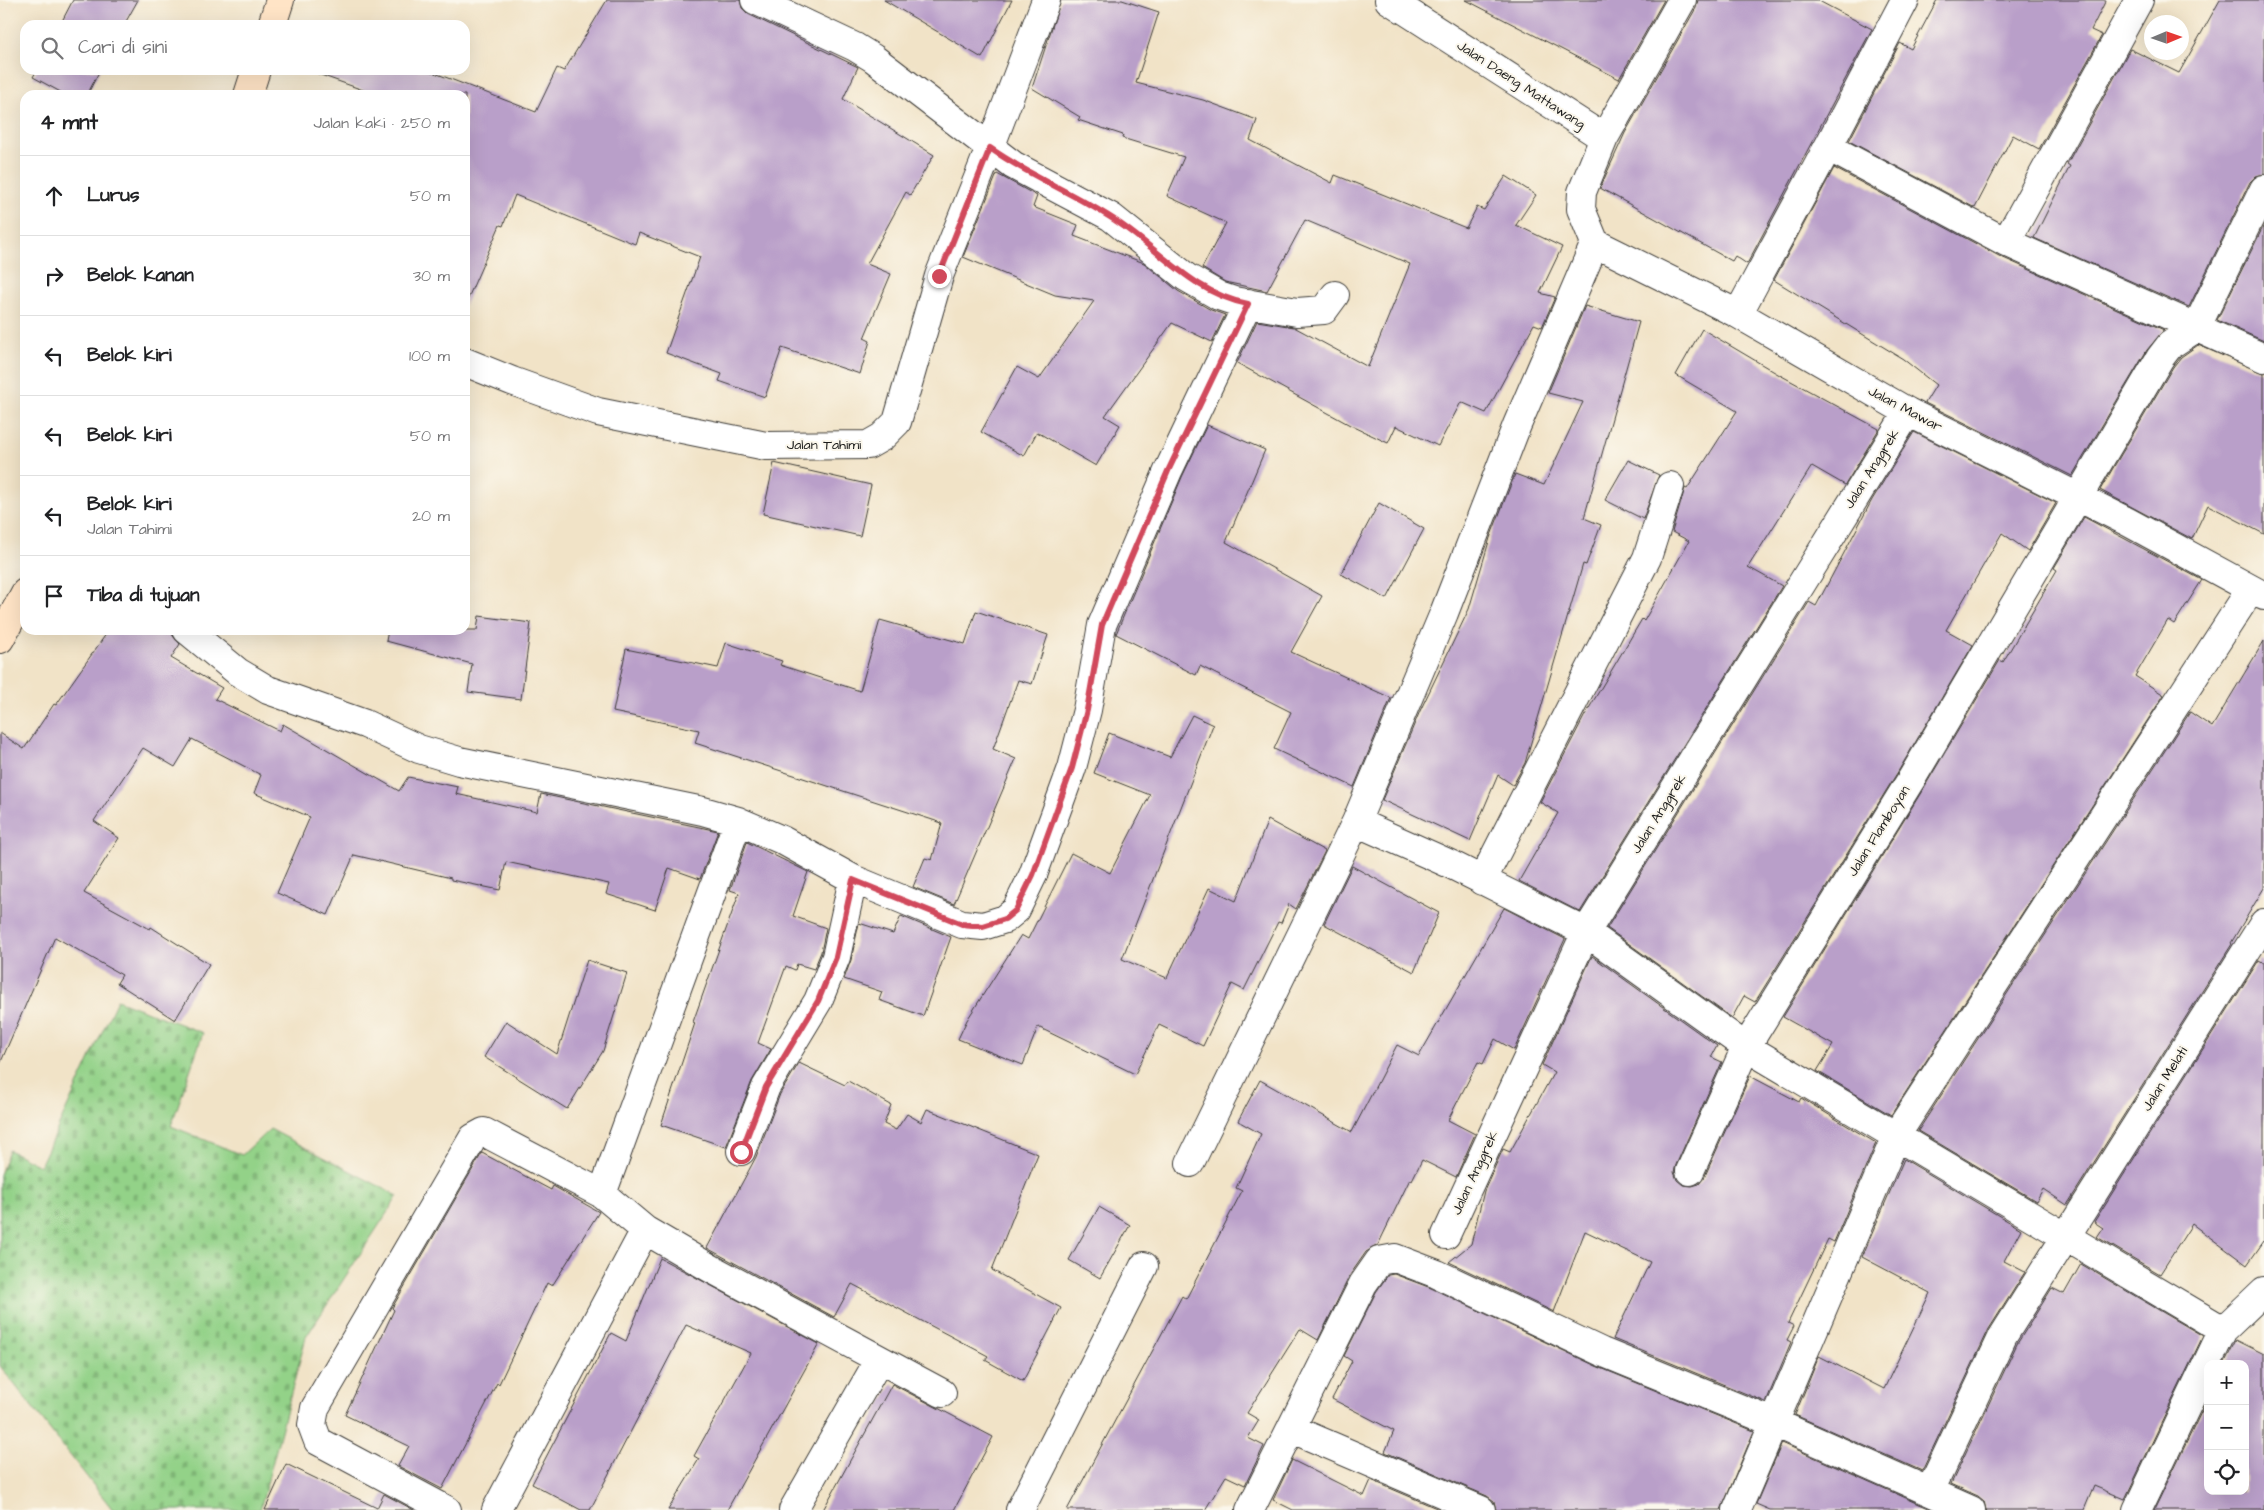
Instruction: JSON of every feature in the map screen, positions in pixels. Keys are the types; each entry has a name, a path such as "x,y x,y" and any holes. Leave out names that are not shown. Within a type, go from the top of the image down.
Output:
{"street":[{"path":"274,20 280,0"},
{"path":"755,0 855,47 1014,165 1111,217 1186,277 1219,296 1248,304 1297,312 1324,310 1335,295"},
{"name":"Jalan Tahimi","path":"470,364 598,412 766,446 868,445 882,437 896,422 939,276 1046,0"},
{"name":"Jalan Daeng Mattawang","path":"1389,0 1604,138"},
{"path":"1190,1163 1356,822 1444,613 1517,425 1595,243 1582,209 1582,192 1604,138 1682,0"},
{"path":"1738,314 1905,0"},
{"path":"2006,242 2138,0"},
{"path":"250,90 254,75"},
{"path":"1828,147 2006,242 2264,358"},
{"path":"2196,328 2263,191"},
{"name":"Jalan Mawar","path":"1595,243 1738,314 1908,412 2078,497 2258,593"},
{"path":"193,635 238,672 268,690 365,724 419,749 459,761 676,805 738,821 782,840 853,880 962,924 983,926 1005,919 1016,910 1033,875 1072,768 1087,710 1102,625 1168,471 1248,304"},
{"name":"Jalan Flamboyan","path":"1690,1171 1746,1046 1912,778 2160,358 2170,345 2196,328"},
{"name":"Jalan Anggrek","path":"1446,1235 1586,932 1908,412"},
{"path":"1482,881 1647,558 1670,486"},
{"path":"1737,1510 1897,1134 2258,593"},
{"path":"0,640 20,602"},
{"path":"602,1194 738,821"},
{"path":"1356,822 1586,932 1746,1046 1897,1134 2223,1330"},
{"path":"741,1152 766,1087 818,1001 836,957 853,880"},
{"name":"Jalan Melati","path":"1930,1491 2003,1336 2264,923"},
{"path":"447,1510 318,1441 312,1425 314,1408 473,1138 484,1132 602,1194 645,1230 710,1268 942,1393"},
{"path":"496,1510 645,1230"},
{"path":"1250,1510 1363,1284 1379,1261 1395,1258 1437,1274 1602,1352 1773,1422 1971,1510"},
{"path":"1020,1510 1144,1266"},
{"path":"2137,1510 2223,1330 2264,1291"},
{"path":"793,1510 879,1360"},
{"path":"1292,1429 1481,1510"}],"green space":[{"path":"117,1000 203,1033 171,1126 242,1155 270,1129 398,1196 306,1337 260,1510 113,1510 0,1366 0,1175 9,1150 40,1166"}],"building":[{"path":"73,0 138,0 127,20 63,20"},
{"path":"607,0 740,0 742,8 748,14 858,67 843,99 934,155 910,195 906,192 867,264 891,274 864,338 870,341 860,374 782,348 765,397 719,381 722,374 666,353 700,257 639,233 635,244 515,195 503,226 500,225 470,294 470,90 363,90 321,75 440,75 536,112 557,68 564,71"},
{"path":"884,0 1012,0 982,58"},
{"path":"1061,0 1122,0 1159,12 1136,83 1203,100 1257,120 1250,140 1332,183 1335,175 1466,228 1477,207 1484,210 1506,176 1536,195 1516,225 1562,247 1540,293 1555,297 1542,327 1534,324 1486,413 1461,402 1438,446 1396,426 1388,443 1350,425 1237,363 1257,321 1294,327 1368,367 1410,264 1305,220 1267,291 1225,282 1202,268 1226,223 1167,196 1184,157 1122,138 1123,135 1078,120 1080,117 1032,88"},
{"path":"1466,0 1664,0 1619,79"},
{"path":"1698,0 1817,0 1872,29 1747,264 1735,256 1732,261 1600,188 1625,133 1696,8"},
{"path":"1937,0 2106,0 2091,30 2102,35 2039,149 2013,135 1975,208 1849,141 1900,43 1911,49"},
{"path":"2220,0 2264,0 2264,174 2256,176 2250,182 2189,307 2034,238 2070,166 2067,164 2130,49 2144,56 2144,60 2152,60 2179,73 2186,60 2189,60 2189,55"},
{"path":"34,75 97,75 90,90 57,90 33,77"},
{"path":"1834,168 1999,256 2164,330 2147,350 2072,476 1925,403 1936,385 1903,359 1774,280"},
{"path":"997,174 1037,196 1033,207 1078,225 1074,236 1144,263 1178,291 1211,310 1225,315 1212,342 1172,323 1105,416 1120,425 1096,466 1037,432 1024,456 981,432 1017,367 1039,379 1094,301 1055,295 963,257"},
{"path":"2264,225 2264,341 2217,320"},
{"path":"1585,306 1639,322 1584,518 1601,525 1586,565 1583,564 1525,763 1513,785 1498,775 1470,841 1382,800 1420,711 1469,609 1490,538 1515,474 1544,485 1583,402 1548,393"},
{"path":"1702,329 1778,374 1879,429 1845,485 1812,466 1748,567 1782,586 1580,912 1519,881 1558,813 1540,802 1585,715 1642,619 1644,621 1689,541 1672,532 1685,488 1687,489 1737,411 1676,375"},
{"path":"2198,345 2264,373 2264,534 2208,505 2192,539 2100,490 2173,367 2181,357"},
{"path":"1207,425 1265,450 1226,542 1322,596 1291,652 1391,698 1354,787 1274,749 1291,712 1200,666 1196,675 1116,634 1182,477"},
{"path":"1914,432 2056,503 2028,551 2002,533 1946,630 1973,645 1899,770 1755,1002 1744,996 1732,1018 1607,928 1809,602 1816,606 1872,500"},
{"path":"1628,460 1659,475 1643,519 1605,500"},
{"path":"774,463 871,485 860,536 763,514"},
{"path":"1379,503 1424,529 1387,599 1341,574"},
{"path":"2084,517 2202,580 2174,624 2168,620 2135,676 2164,695 1891,1115 1817,1071 1833,1045 1783,1017 2000,660 2003,662 2057,570 2054,568"},
{"path":"976,611 1048,635 1032,684 1018,680 993,749 1016,759 954,904 913,887 925,858 932,860 942,823 695,743 699,730 613,712 626,649 718,668 726,643 782,661 780,665 860,691 880,620 965,644"},
{"path":"479,616 531,623 521,699 468,692 472,664 386,641 387,635 470,635 470,630 477,630"},
{"path":"105,635 173,635 180,644 171,658 222,688 215,699 280,731 283,724 399,791 408,777 458,787 456,794 537,812 541,794 718,831 700,879 669,868 655,910 606,894 609,884 506,862 500,890 451,880 451,878 354,855 328,915 277,893 310,817 254,793 261,775 192,739 175,767 143,748 94,821 119,838 84,893 150,929 151,927 209,964 175,1020 117,983 122,975 55,937 0,1064 0,733 24,749 54,704 56,705"},
{"path":"2264,641 2264,888 2232,944 2067,1205 2043,1189 2036,1201 1918,1131 2190,712 2212,727"},
{"path":"1192,715 1213,725 1122,959 1167,978 1209,888 1236,901 1268,820 1325,851 1296,909 1289,904 1281,923 1278,922 1244,990 1232,984 1203,1046 1159,1025 1135,1074 1038,1027 1023,1065 958,1039 967,1020 1021,935 1028,939 1071,853 1110,873 1150,795 1094,773 1109,733 1170,757"},
{"path":"747,842 808,872 793,916 826,928 821,952 814,969 797,964 795,970 786,966 758,1043 771,1049 752,1081 726,1147 661,1125 695,1023 693,1022 739,893 730,890"},
{"path":"1352,866 1439,913 1414,972 1324,924"},
{"path":"1504,908 1565,939 1514,1050 1495,1039 1483,1064 1478,1062 1448,1120 1475,1134 1456,1177 1422,1160 1412,1180 1410,1179 1378,1245 1366,1252 1350,1275 1318,1340 1300,1329 1247,1413 1259,1420 1248,1438 1264,1446 1245,1485 1226,1476 1205,1510 1067,1510 1182,1296 1186,1299 1242,1191 1236,1188 1261,1134 1238,1121 1260,1080 1352,1132 1397,1045 1419,1056"},
{"path":"901,916 951,937 923,1016 879,1000 882,992 844,979 851,960 859,923 893,934"},
{"path":"1592,956 1717,1046 1711,1057 1722,1062 1674,1172 1677,1180 1683,1185 1692,1186 1699,1184 1704,1178 1750,1076 1799,1102 1801,1098 1876,1143 1834,1242 1828,1239 1788,1323 1794,1326 1787,1340 1791,1342 1766,1402 1613,1339 1650,1262 1585,1231 1554,1312 1449,1262 1471,1244 1484,1191 1503,1149 1510,1152 1554,1072 1542,1065"},
{"path":"587,960 627,973 603,1051 567,1109 484,1057 506,1021 557,1054"},
{"path":"2259,960 2264,963 2264,1241 2247,1265 2192,1224 2160,1274 2097,1237 2103,1228 2094,1222"},
{"path":"799,1063 845,1085 848,1081 891,1105 884,1124 896,1130 907,1114 921,1122 927,1109 1038,1154 992,1270 1061,1308 1023,1381 985,1360 988,1356 852,1284 834,1317 707,1248 756,1157 780,1094"},
{"path":"482,1153 551,1190 553,1186 599,1212 552,1286 547,1283 499,1384 497,1383 442,1489 398,1466 409,1446 345,1415 394,1310 392,1308"},
{"path":"1904,1159 2021,1229 2004,1261 2025,1272 1989,1329 1922,1471 1795,1415 1819,1356 1884,1389 1930,1293 1862,1257"},
{"path":"1099,1207 1130,1225 1100,1278 1069,1260"},
{"path":"660,1258 819,1344 727,1510 668,1510 699,1459 694,1456 751,1353 686,1325 590,1510 581,1510 532,1484 611,1333 626,1341"},
{"path":"2081,1264 2203,1336 2125,1499 2094,1486 2084,1510 1986,1510 1984,1501 1978,1496 1951,1484 2017,1344 2052,1288 2064,1294"},
{"path":"1394,1274 1431,1288 1596,1366 1754,1431 1721,1510 1496,1510 1494,1501 1487,1496 1385,1452 1394,1431 1332,1399 1352,1361 1344,1356 1376,1292 1388,1275"},
{"path":"2236,1340 2264,1354 2264,1510 2154,1510 2204,1406 2204,1495 2249,1495 2249,1360 2226,1360"},
{"path":"892,1384 993,1437 954,1510 823,1510"},
{"path":"1782,1443 1933,1510 1770,1510 1756,1504"},
{"path":"1292,1460 1364,1496 1371,1480 1441,1510 1293,1510 1273,1500"},
{"path":"286,1464 377,1508 384,1494 414,1510 265,1510"}],"route":[{"path":"741,1152 766,1087 818,1001 836,957 853,880 962,924 983,926 1005,919 1016,910 1033,875 1072,768 1087,710 1102,625 1168,471 1248,304 1219,296 1186,277 1111,217 1014,165 990,148 939,276"}]}
